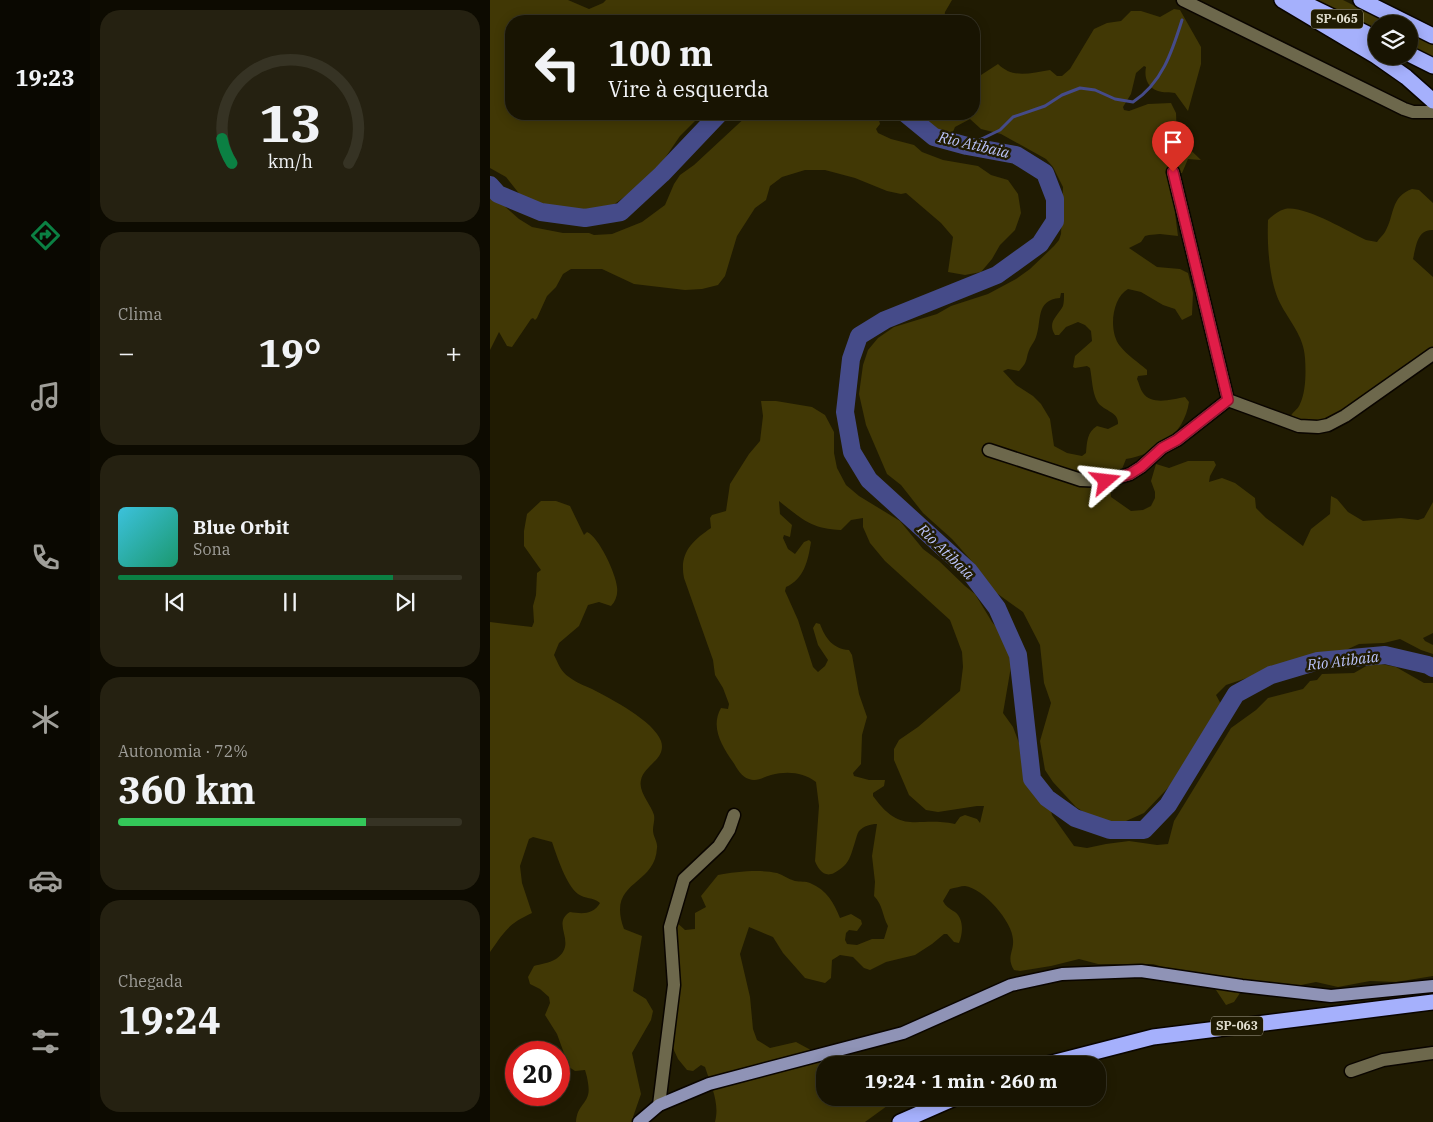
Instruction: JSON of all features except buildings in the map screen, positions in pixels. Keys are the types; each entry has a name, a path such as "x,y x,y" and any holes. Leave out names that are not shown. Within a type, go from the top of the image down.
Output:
{"highway":[{"path":"1282,0 1368,51"},
{"name":"SP-065","path":"1298,0 1368,34"},
{"name":"SP-065","path":"1361,0 1433,36"},
{"path":"1365,0 1386,12"},
{"path":"1418,58 1433,66"},
{"path":"1390,65 1406,76 1433,101"},
{"name":"SP-063","path":"1080,1056 1153,1038 1433,1002"},
{"path":"900,1122 937,1106"}],"main road":[{"path":"639,1122 660,1105 709,1084 903,1033 1011,985 1062,974 1141,971 1242,986 1331,996 1433,986"}],"street":[{"path":"1183,0 1404,109 1413,112 1433,112"},
{"path":"1173,172 1228,400"},
{"path":"1228,400 1299,426 1318,427 1328,425 1345,416 1433,354"},
{"path":"989,450 1081,480 1106,481 1130,474 1141,467 1162,448 1177,440 1228,400"},
{"path":"660,1105 674,984 670,927 684,879 719,846 729,830 734,815"},
{"path":"1351,1071 1383,1060 1433,1053"}],"shaded area":[{"path":"490,0 568,0 589,9 606,0 952,0 945,15 505,15 505,120 696,120 680,136 652,177 609,208 594,214 563,213 545,210 521,196 506,177 490,168"},
{"path":"1313,0 1343,0 1373,15 1368,15 1368,28"},
{"path":"1174,9 1180,10 1201,47 1201,64 1188,111 1175,93 1160,92 1151,87 1147,81 1146,67 1144,66 1136,73 1131,94 1123,107 1124,110 1129,111 1148,104 1171,103 1176,113 1177,137 1201,160 1188,159 1182,173 1176,175 1175,213 1178,236 1149,235 1145,236 1141,242 1129,248 1157,267 1180,269 1188,273 1193,293 1192,315 1182,320 1175,309 1163,305 1141,292 1128,289 1123,293 1115,307 1113,324 1116,340 1120,346 1147,370 1147,375 1138,376 1137,379 1143,393 1157,401 1185,397 1189,402 1181,424 1167,441 1148,453 1126,459 1122,469 1110,477 1111,497 1131,511 1143,510 1151,506 1155,498 1151,481 1156,464 1169,468 1188,461 1214,461 1216,465 1209,482 1222,478 1235,483 1255,498 1256,508 1266,518 1303,546 1311,529 1330,514 1331,496 1337,499 1348,512 1363,521 1401,518 1418,520 1424,518 1433,502 1433,633 1423,638 1433,645 1433,654 1400,639 1384,643 1359,644 1333,656 1311,660 1287,669 1262,673 1226,685 1216,695 1222,706 1219,717 1186,769 1144,813 1126,821 1110,822 1091,817 1076,807 1053,782 1045,770 1040,741 1051,703 1044,683 1040,645 1023,612 995,592 978,573 977,567 952,539 923,513 901,485 887,474 866,425 859,394 863,365 868,350 878,338 894,327 937,314 951,306 988,294 1016,279 1030,269 1059,240 1061,234 1063,187 1053,167 1046,159 1001,134 981,129 971,120 980,120 980,75 998,64 1010,72 1022,74 1050,70 1057,76 1062,76 1070,69 1094,29 1107,23 1121,21 1131,11 1141,11 1160,17","holes":["1061,293 1064,293 1063,306 1052,323 1055,335 1059,335 1066,327 1078,322 1085,325 1091,331 1092,341 1075,356 1073,367 1087,366 1090,368 1097,401 1116,416 1118,420 1118,424 1108,429 1097,426 1094,428 1088,438 1086,453 1082,456 1067,453 1054,446 1050,419 1041,404 1033,396 1016,385 1003,371 1008,369 1019,371 1022,368 1036,338 1043,307 1052,300 1060,298"]},
{"path":"1418,36 1433,44 1433,59 1418,52"},
{"path":"743,120 879,120 880,124 876,129 878,133 891,139 914,145 922,152 943,160 978,166 991,175 1008,180 1018,194 1021,213 1015,230 1000,245 992,259 981,272 965,275 948,272 953,237 941,223 906,193 901,194 887,191 855,178 825,170 805,170 782,177 770,186 766,200 755,208 737,236 725,276 718,285 702,289 685,290 634,284 602,269 571,269 563,274 556,287 547,296 537,318 535,320 531,319 512,347 507,346 499,332 490,350 490,193 519,219 532,227 563,233 612,234 642,222 665,205 680,175 694,165"},
{"path":"920,120 968,120 955,127 952,134 935,130"},
{"path":"1412,189 1419,190 1433,203 1433,230 1428,230 1420,236 1413,259 1433,277 1433,347 1347,408 1317,422 1290,419 1302,399 1305,358 1299,336 1280,303 1273,284 1268,251 1268,220 1285,209 1303,211 1366,240 1377,242 1388,226 1396,202 1405,192"},
{"path":"761,401 776,401 812,407 825,415 834,432 834,453 837,468 846,485 859,496 900,521 923,549 975,594 992,622 1007,639 1013,655 1003,713 1013,727 1019,743 1045,784 1052,815 1074,846 1087,848 1129,841 1157,845 1168,844 1174,821 1231,728 1256,710 1268,698 1303,689 1310,681 1317,680 1322,674 1354,673 1376,663 1396,667 1424,683 1433,683 1433,976 1396,982 1370,981 1338,987 1316,982 1281,989 1245,989 1234,1002 1226,1005 1216,990 1201,979 1153,964 1098,964 1079,959 1051,966 1020,971 1014,970 1010,958 1013,940 1008,924 988,899 972,888 965,886 950,889 943,901 960,918 962,931 959,943 954,942 947,934 944,934 915,955 886,962 870,970 864,968 853,957 840,955 832,960 831,978 825,983 805,978 783,953 773,937 749,927 740,954 750,997 753,1029 757,1040 770,1048 796,1042 820,1055 828,1056 816,1056 816,1106 887,1106 865,1122 715,1122 716,1101 705,1067 701,1065 693,1071 687,1070 678,1059 672,1046 674,920 685,930 695,929 695,913 706,907 701,896 718,875 763,871 777,873 792,880 808,882 816,886 829,898 840,918 851,914 861,920 862,924 857,931 849,930 846,933 845,940 847,944 857,945 872,939 884,939 888,926 879,903 874,896 875,882 872,856 877,824 872,824 859,831 850,857 843,867 834,873 824,874 815,861 819,806 816,782 800,774 789,773 755,780 746,778 741,774 721,743 717,729 718,715 721,708 728,709 729,704 723,688 715,675 713,660 684,578 683,561 688,548 711,528 710,518 712,515 726,511 730,484 749,454 760,441 763,416","holes":["779,501 801,518 822,528 841,530 851,520 863,518 863,527 870,543 885,561 950,620 962,652 963,667 960,691 918,727 899,740 894,749 894,760 909,795 926,810 938,812 984,806 980,823 977,819 965,815 960,817 955,824 901,820 892,816 873,796 873,793 884,786 885,780 869,780 854,776 853,773 861,764 862,735 867,717 859,694 852,655 849,650 838,647 830,642 820,624 816,623 813,628 818,645 828,660 825,666 818,672 813,667 798,620 785,591 786,587 792,584 804,569 811,542 809,540 804,542 795,554 788,549 783,538 784,535 790,537 792,525 780,514"]},
{"path":"541,501 556,501 570,506 584,535 587,532 592,535 602,548 616,581 616,597 611,606 599,602 588,605 579,626 559,643 554,655 558,664 571,679 610,699 641,718 657,733 661,741 661,753 646,770 641,780 641,789 654,815 653,833 657,846 654,861 641,878 626,892 621,901 620,913 624,929 642,936 633,991 646,999 653,1011 651,1020 632,1053 641,1094 633,1117 636,1122 576,1122 579,1110 589,1092 585,1070 575,1071 570,1068 570,1041 560,1041 545,1015 550,1003 549,997 540,989 530,984 528,977 534,966 554,960 562,953 565,947 563,922 565,917 570,912 591,912 600,903 581,896 574,890 562,870 552,842 533,837 529,839 520,866 522,883 532,913 517,921 508,929 490,952 490,622 532,627 534,622 533,606 536,595 537,573 541,570 524,546 527,514"}],"waterway":[{"path":"967,146 1000,130 1013,117 1045,106 1062,95 1080,88 1095,90 1115,99 1133,102 1151,86 1165,66 1182,20"},
{"name":"Rio Atibaia","path":"490,185 498,194 541,212 585,218 621,212 662,174 713,120"},
{"name":"Rio Atibaia","path":"913,120 934,137 967,146 1016,155 1045,173 1055,199 1055,221 1040,244 997,275 885,320 859,336 851,359 845,412 852,452 869,480 969,571 997,608 1018,655 1032,779 1047,798 1075,818 1110,830 1144,830 1168,805 1236,694 1271,675 1318,661 1385,655 1428,665 1433,668"}],"route":[{"path":"1106,481 1130,474 1141,467 1162,448 1177,440 1228,400 1173,172"}]}
